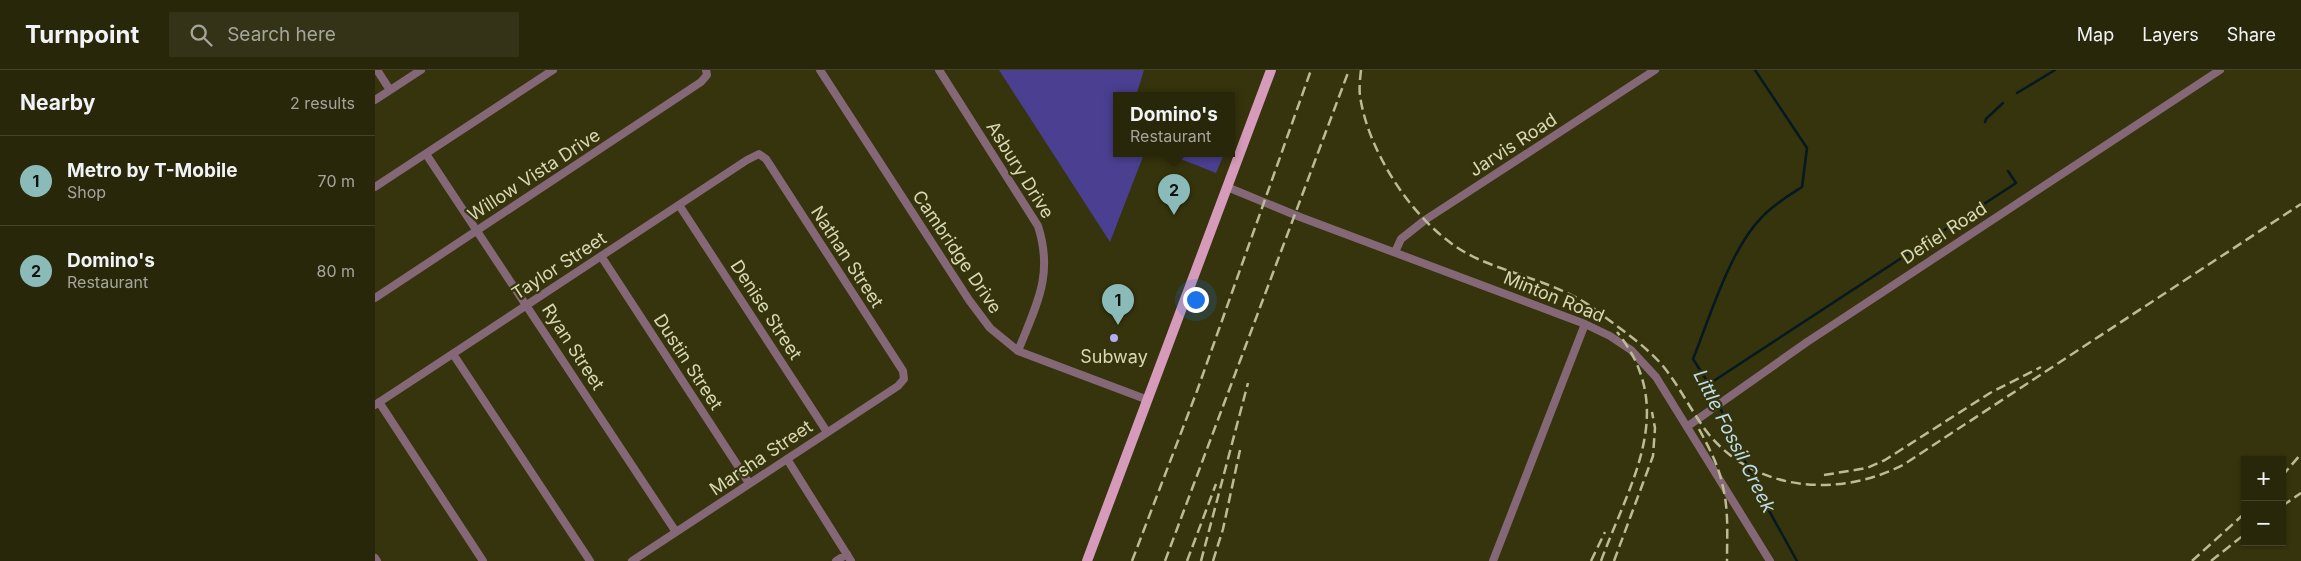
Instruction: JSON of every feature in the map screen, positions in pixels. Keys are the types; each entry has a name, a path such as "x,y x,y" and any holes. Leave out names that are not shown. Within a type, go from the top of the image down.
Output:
{"main road":[{"path":"1087,561 1271,70"}],"street":[{"path":"377,70 390,90"},
{"path":"375,100 421,70"},
{"path":"375,187 553,70"},
{"name":"Cambridge Drive","path":"820,70 977,312 997,335 1018,351 1147,400"},
{"name":"Asbury Drive","path":"939,70 1038,226 1041,236 1045,255 1043,288 1018,351"},
{"name":"Jarvis Road","path":"1395,252 1401,238 1425,220 1655,70"},
{"name":"Defiel Road","path":"1688,426 1807,342 2220,70"},
{"name":"Willow Vista Drive","path":"375,298 701,82 707,72"},
{"name":"Ryan Street","path":"426,154 676,532"},
{"name":"Taylor Street","path":"377,403 754,155 759,154"},
{"name":"Nathan Street","path":"759,154 766,158 903,371 904,379"},
{"name":"Minton Road","path":"1227,188 1585,324 1610,336 1631,350 1656,377 1770,561"},
{"name":"Denise Street","path":"679,205 827,432"},
{"name":"Dustin Street","path":"601,256 749,484"},
{"path":"1493,561 1585,324"},
{"path":"453,354 590,561"},
{"name":"Marsha Street","path":"632,561 898,386 904,379"},
{"path":"377,403 483,561"},
{"path":"787,459 849,558 836,561"}],"shaded area":[{"path":"999,70 1144,70 1137,92 1113,92 1113,157 1143,157 1110,242"},
{"path":"1176,157 1223,157 1216,173"}],"waterway":[{"name":"Little Fossil Creek","path":"1755,70 1807,148 1802,187 1781,200 1767,212 1740,247 1722,284 1693,359 1709,384 1762,498 1797,561"},
{"path":"2017,93 2055,70"},
{"path":"1985,122 2003,103"},
{"path":"1709,384 2016,183 2008,171"}],"railway":[{"path":"1132,561 1197,391 1311,70"},
{"path":"1165,561 1349,70"},
{"path":"1361,70 1360,96 1365,119 1374,144 1386,168 1401,191 1418,213 1437,232 1457,247 1478,259 1567,293 1593,308 1638,343 1663,366 1707,432 1726,452 1748,467 1773,478 1799,483 1825,485 1852,482 1878,476 1903,465 2301,204"},
{"path":"1601,561 1635,474 1643,446 1647,417 1645,389 1635,361 1617,332"},
{"path":"1824,475 1867,468 1885,460 1990,393 2041,367"},
{"path":"1201,561 1248,383"},
{"path":"1614,561 1653,456 1655,428 1652,412"},
{"path":"1699,429 1715,462 1726,502 1727,561"},
{"path":"1213,561 1223,529 1240,450"},
{"path":"2286,471 2301,454"},
{"path":"1187,561 1216,484"},
{"path":"2286,503 2301,493"},
{"path":"2192,561 2241,517"},
{"path":"1591,561 1605,532"},
{"path":"2211,561 2241,537"}],"place":[{"name":"Domino's","path":"1174,215"},
{"name":"Metro by T-Mobile","path":"1118,325"},
{"name":"Subway","path":"1114,338"}]}
